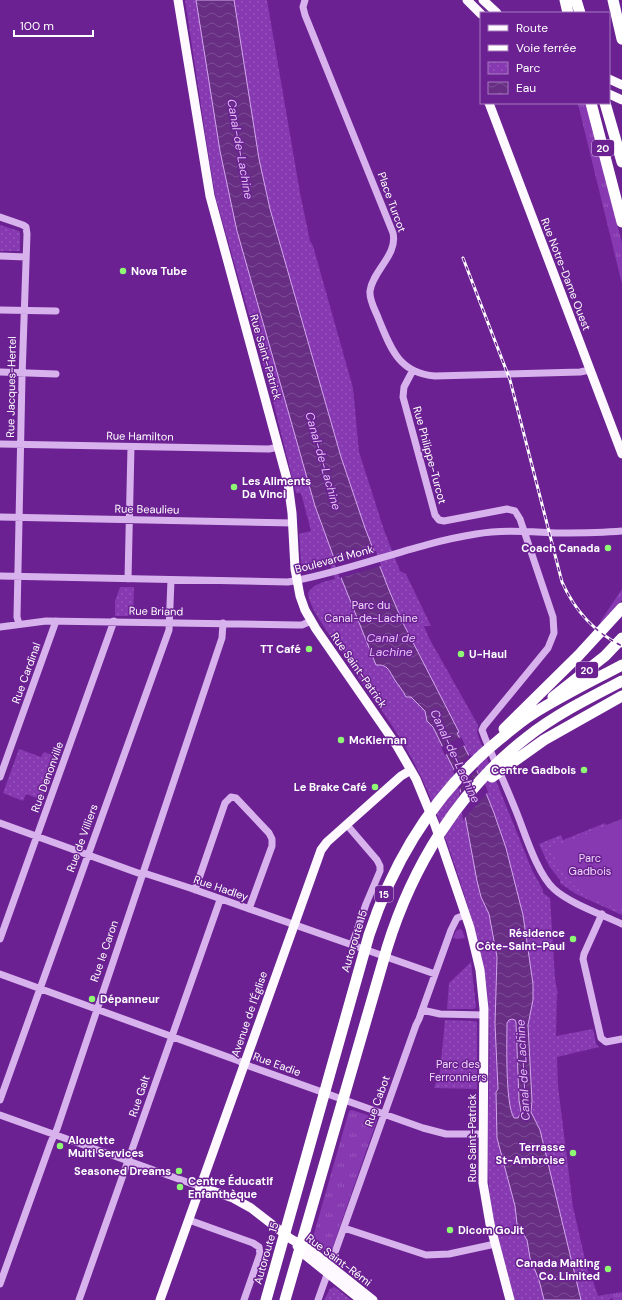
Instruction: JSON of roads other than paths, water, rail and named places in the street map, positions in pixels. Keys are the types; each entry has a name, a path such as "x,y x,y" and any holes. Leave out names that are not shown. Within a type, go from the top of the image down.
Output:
{"highway":[{"path":"565,0 568,12"},
{"path":"576,0 580,12"},
{"path":"613,0 622,39"},
{"name":"20","path":"591,104 622,222"},
{"path":"605,104 622,162"},
{"path":"514,723 622,608"},
{"name":"20","path":"531,715 610,650 622,638"},
{"name":"Autoroute 15","path":"266,1300 362,961 379,906 404,853 429,815 467,768 514,723 622,665"},
{"path":"528,744 566,711 622,681"},
{"path":"578,721 622,696"},
{"path":"528,744 622,703"},
{"name":"15","path":"285,1300 398,914 415,876 436,839 461,804 528,744"}],"main road":[{"name":"Rue Saint-Patrick","path":"178,0 210,196 279,447 290,494 295,569 303,604 311,621 393,740 411,770 423,794 435,824 473,940 480,970 484,1015 483,1183 490,1224 510,1300"},
{"path":"467,0 480,13"},
{"path":"484,0 496,12"},
{"path":"610,79 621,85"},
{"name":"Rue Notre-Dame Ouest","path":"489,104 622,454"},
{"name":"Avenue de l'Église","path":"160,1300 321,850 324,845 401,776 411,770"},
{"name":"Rue Saint-Rémi","path":"200,1187 233,1198 256,1211 291,1239 309,1250 361,1300"},
{"name":"Rue Saint-Rémi","path":"329,1270 373,1300"}],"street":[{"name":"Place Turcot","path":"304,0 304,9 307,20 393,232 393,246 370,290 371,298 393,352 400,361 413,370 422,374 442,376 580,372 590,370"},
{"name":"Rue Jacques-Hertel","path":"0,217 20,223 26,227 27,234 19,517 17,617 19,624"},
{"path":"0,256 26,257"},
{"path":"0,310 56,311"},
{"name":"Rue Philippe-Turcot","path":"413,370 404,387 403,397 435,515 439,520 444,521 513,510 518,515 524,531"},
{"path":"0,372 56,374"},
{"name":"Rue Hamilton","path":"0,444 269,449 279,447"},
{"path":"128,579 131,447"},
{"name":"Rue Beaulieu","path":"0,517 293,523"},
{"path":"524,531 553,617 554,633 552,642 547,651 486,724 482,729 482,732 543,876 559,893 622,924"},
{"name":"Boulevard Monk","path":"0,576 278,582 297,580 333,572 434,543 476,534 524,531 582,533 622,531"},
{"name":"Rue de Villiers","path":"0,1100 169,630 171,580"},
{"name":"Rue Briand","path":"0,627 36,621 302,625 311,621"},
{"name":"Rue Cardinal","path":"0,777 56,621"},
{"name":"Rue Denonville","path":"0,939 114,622"},
{"name":"Rue le Caron","path":"1,1280 54,1135 222,638 223,623"},
{"path":"195,890 225,803 231,797 236,798 269,833 272,840 272,846 249,909"},
{"name":"Rue Hadley","path":"0,823 435,974"},
{"path":"347,825 377,860 380,866 380,871 366,904 352,945"},
{"name":"Rue Galt","path":"79,1300 220,900"},
{"name":"Rue Cabot","path":"318,1300 453,925 457,918 465,914"},
{"path":"602,914 583,960 601,1038 606,1042 622,1039"},
{"name":"Rue Eadie","path":"0,974 423,1128 442,1133 483,1134"},
{"path":"422,1010 438,1014 484,1015"},
{"path":"0,1115 200,1187"},
{"path":"189,1220 255,1244 260,1249 260,1254 244,1300"},
{"path":"344,1228 426,1255 437,1256 495,1244"}],"water":[{"name":"Canal de Lachine","path":"196,0 234,0 259,159 270,209 341,457 365,528 389,590 403,623 459,732 457,733 478,773 506,848 523,915 533,984 533,1000 528,1025 532,1101 531,1112 540,1130 581,1300 544,1300 539,1280 530,1258 527,1240 517,1224 515,1206 497,1138 496,1092 498,1089 495,1024 497,957 489,914 481,897 477,881 458,778 433,727 427,721 425,711 411,697 406,697 387,668 383,665 376,665 342,580 315,506 237,231 220,151","holes":["509,1020 515,1020 519,1100 521,1112 518,1118 514,1118 511,1111 507,1072 507,1023"]}],"railway":[{"path":"463,258 510,380 562,582 567,593 586,620 603,634 622,646"}],"place":[{"name":"Nova Tube","path":"123,271"},
{"name":"Les Aliments Da Vinci","path":"234,487"},
{"name":"Coach Canada","path":"608,548"},
{"name":"TT Café","path":"309,649"},
{"name":"U-Haul","path":"461,654"},
{"name":"McKiernan","path":"341,740"},
{"name":"Centre Gadbois","path":"584,770"},
{"name":"Le Brake Café","path":"375,787"},
{"name":"Résidence Côte-Saint-Paul","path":"573,939"},
{"name":"Dépanneur","path":"92,999"},
{"name":"Alouette Multi Services","path":"60,1146"},
{"name":"Terrasse St-Ambroise","path":"573,1153"},
{"name":"Seasoned Dreams","path":"179,1171"},
{"name":"Centre Éducatif Enfanthèque","path":"180,1187"},
{"name":"Dicom GoJit","path":"450,1230"},
{"name":"Canada Malting Co. Limited","path":"608,1269"}],"water label":[{"name":"Canal-de-Lachine","path":"240,149"},
{"name":"Canal-de-Lachine","path":"323,461"},
{"name":"Canal-de-Lachine","path":"455,756"},
{"name":"Canal-de-Lachine","path":"523,1070"}],"park label":[{"name":"Parc du Canal-de-Lachine","path":"371,611"},
{"name":"Parc Gadbois","path":"590,864"},
{"name":"Parc des Ferronniers","path":"458,1070"}]}
